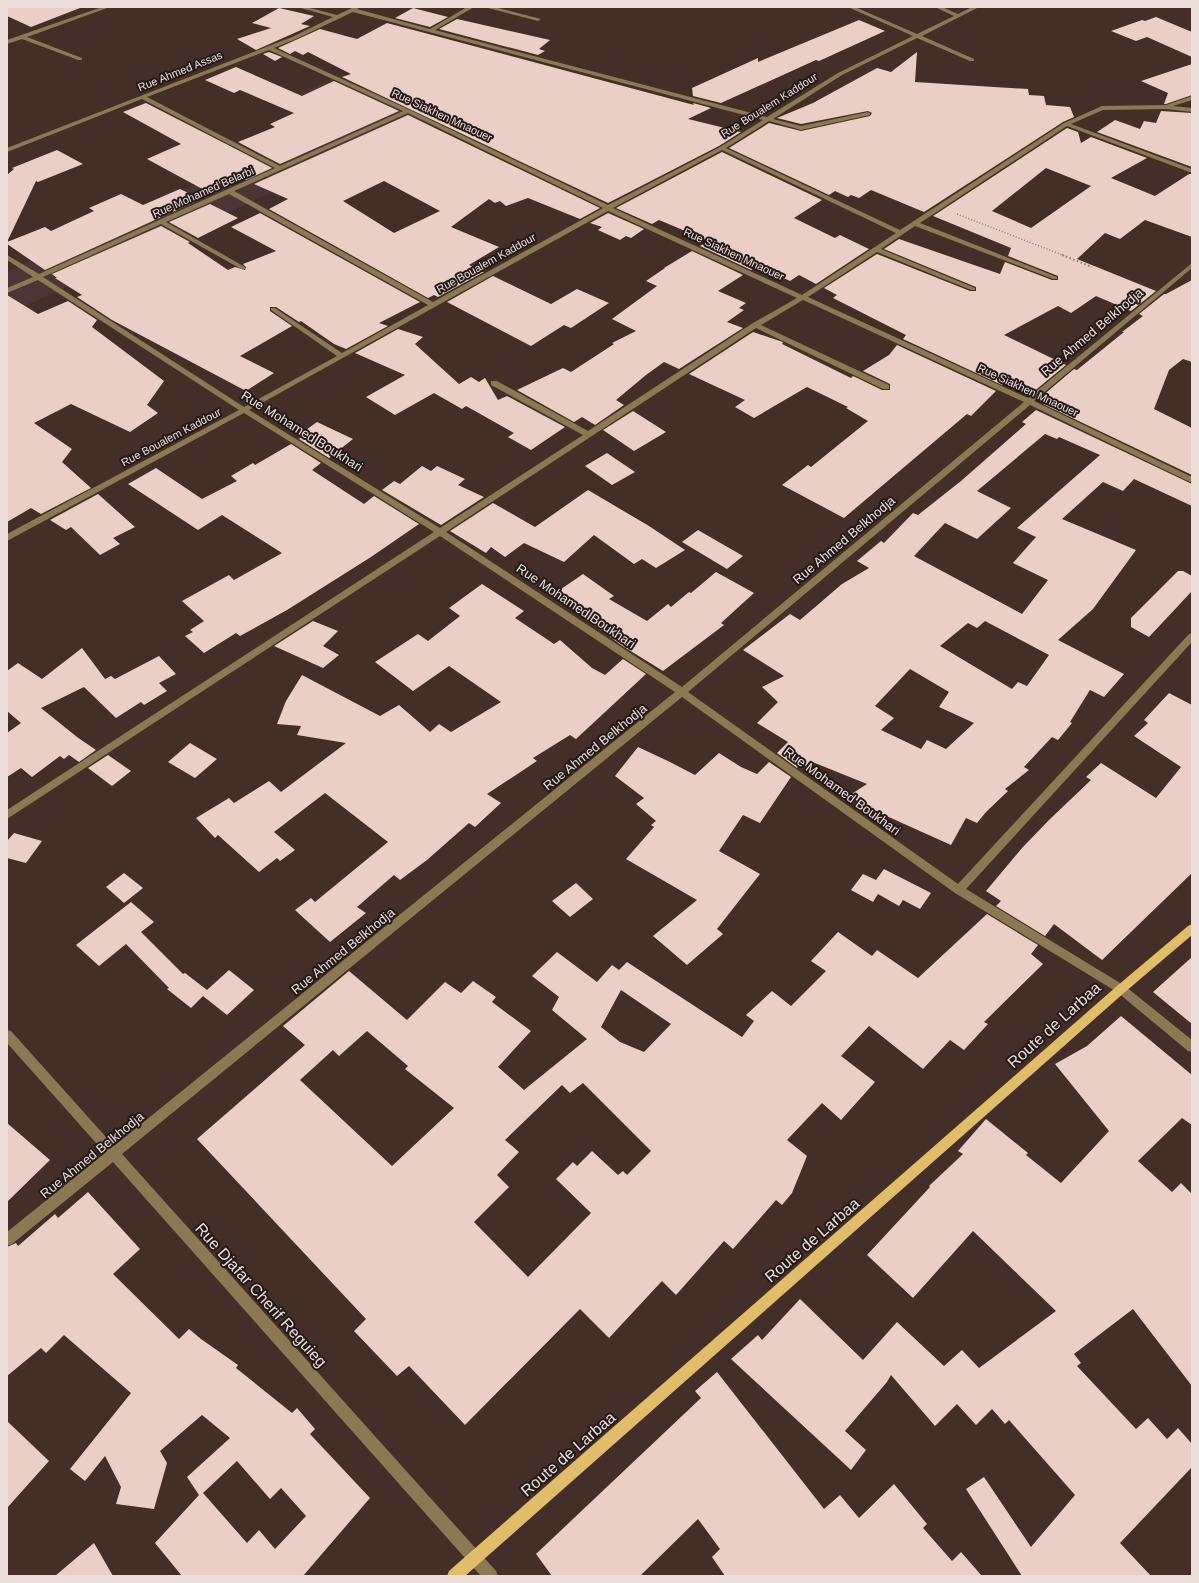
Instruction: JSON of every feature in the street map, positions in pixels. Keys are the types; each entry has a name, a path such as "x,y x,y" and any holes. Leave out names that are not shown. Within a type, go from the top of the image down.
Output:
{"main road":[{"name":"Route de Larbaa","path":"454,1576 1121,989 1192,930"}],"street":[{"path":"7,42 107,7"},
{"path":"300,7 338,17"},
{"path":"431,30 471,7"},
{"path":"487,7 538,18"},
{"path":"851,7 972,60"},
{"path":"938,7 958,16"},
{"name":"Rue Boualem Kaddour","path":"7,538 244,410 608,208 722,148 840,74 976,7"},
{"path":"356,8 431,30 801,128 868,114"},
{"name":"Rue Ahmed Assas","path":"7,150 294,38 356,8"},
{"path":"23,37 80,59"},
{"name":"Rue Siakhen Mnaouer","path":"268,47 408,111 608,208 1030,402 1192,480"},
{"path":"142,97 279,168"},
{"path":"1166,107 1192,98"},
{"path":"7,815 756,325 802,298 1066,124 1102,108 1166,107 1192,110"},
{"name":"Rue Mohamed Belarbi","path":"7,291 408,111"},
{"path":"1066,124 1192,171"},
{"path":"722,148 901,233"},
{"path":"229,191 433,305"},
{"path":"161,222 243,268"},
{"path":"915,224 1055,278"},
{"path":"876,249 973,289"},
{"name":"Rue Mohamed Boukhari","path":"7,257 37,278 244,410 441,532 682,692 959,890 1121,989 1192,1047"},
{"name":"Rue Ahmed Belkhodja","path":"7,1240 682,692 1192,265"},
{"path":"273,309 342,356"},
{"path":"756,325 886,387"},
{"path":"494,383 589,435"},
{"path":"959,890 1192,636"},
{"name":"Rue Djafar Cherif Reguieg","path":"7,1035 490,1576"}],"path":[{"path":"940,207 1092,267"}],"shaded area":[{"path":"410,70 483,95 7,314 7,272 345,117 300,93 331,80 362,93"}],"building":[{"path":"7,7 80,8 31,27 7,16"},
{"path":"279,8 314,16 301,24 310,26 256,50 237,39 271,28 252,23"},
{"path":"413,8 448,17 430,27 395,18"},
{"path":"1156,17 1192,32 1192,57 1147,37 1136,41 1111,31 1142,20 1145,21"},
{"path":"457,19 550,40 539,49 545,51 538,55 439,29"},
{"path":"859,20 885,31 721,103 693,96 692,88 758,58 758,62"},
{"path":"387,23 694,105 693,103 711,108 688,119 741,132 719,146 608,203 342,77 351,74 308,52 303,55 295,51 290,54 278,48 320,29 357,39"},
{"path":"269,52 282,57 275,61 263,54"},
{"path":"917,52 915,82 1028,89 1029,95 1044,96 1046,105 1070,107 1074,117 1063,122 924,212 871,190 859,198 851,195 848,197 835,191 829,195 729,148 769,123 801,131 870,116 872,113 868,111 801,124 777,118 813,103 877,68 891,72"},
{"path":"1192,64 1192,95 1166,104 1164,104 1168,93 1141,81"},
{"path":"236,67 302,96 334,81 399,111 280,164 238,142 275,127 270,124 294,113 240,90 234,93 205,80"},
{"path":"146,103 272,168 246,180 238,176 206,191 147,159 181,144 123,112"},
{"path":"1161,111 1192,113 1192,167 1097,132 1115,120 1140,129 1144,121 1156,123"},
{"path":"408,115 600,208 580,219 528,198 506,206 500,201 495,203 489,199 451,227 499,247 469,265 484,272 438,297 434,295 428,298 269,209 288,199 254,184","holes":["384,181 440,211 394,233 343,201"]},
{"path":"1067,128 1078,132 1081,143 1091,137 1147,158 1111,178 1155,196 1189,174 1192,174 1192,237 1145,220 1120,239 1105,233 1077,259 1156,291 1131,311 1096,296 1071,313 1058,306 1004,335 1066,365 1032,393 1005,381 1002,385 903,339 906,335 833,298 837,295 824,288 877,254 970,291 976,291 976,287 884,249 899,239 1000,274 1005,262 1052,280 1058,280 1058,276 1008,256 1011,248 933,216","holes":["1046,168 1091,186 1031,228 992,211"]},
{"path":"57,150 83,164 38,182 36,181 7,242 7,175 14,169 12,168"},
{"path":"722,152 822,200 794,218 835,238 840,235 869,249 816,284 799,275 790,281 758,266 751,270 700,246 709,241 659,220 652,224 616,208"},
{"path":"180,189 201,199 45,270 7,244 7,242 45,227 51,231 94,211 89,208 121,194 143,205"},
{"path":"210,204 238,218 198,238 169,222"},
{"path":"260,213 420,302 379,323 388,326 346,349 334,344 301,321 299,322 276,307 270,307 270,311 292,326 240,356 274,373 246,391 112,320 77,297 82,295 55,278 57,278 52,274 161,226 190,242 188,243 228,270 235,267 245,270 246,267 243,264 276,251 231,227"},
{"path":"608,213 644,229 631,238 626,236 620,240 598,230 602,227 590,223"},
{"path":"692,251 743,275 718,291 746,303 739,308 744,310 727,322 743,328 679,369 664,362 616,400 624,405 595,425 582,417 574,422 517,390 563,368 571,372 614,344 612,343 636,331 612,319 657,286 646,281"},
{"path":"493,276 551,304 577,289 609,303 571,328 564,325 531,346 447,302"},
{"path":"1192,280 1192,362 1183,359 1169,370 1154,409 1192,428 1192,475 1043,404 1047,400 1041,397 1074,369 1077,370 1124,332 1122,332 1143,316 1139,314 1164,294"},
{"path":"7,295 38,314 68,301 97,320 92,327 164,381 147,405 158,413 130,432 71,404 34,423 72,449 62,462 91,488 41,514 31,508 7,522"},
{"path":"398,329 423,337 415,344 459,384 471,377 479,382 485,378 498,400 507,396 565,427 531,450 508,437 514,433 466,406 462,409 434,393 395,415 366,397 405,375 355,353"},
{"path":"753,332 783,342 782,344 851,378 853,376 882,390 890,390 890,384 863,371 889,355 897,345 996,391 971,416 967,414 844,518 782,485 808,465 811,467 868,421 846,408 848,407 807,387 754,418 735,407 745,400 689,374"},
{"path":"1036,410 1192,484 1192,506 1134,479 1123,491 1103,482 1062,519 1136,550 1093,609 1058,640 1124,674 1104,697 1090,690 1070,722 1072,723 1058,740 1052,737 1024,767 1029,770 1005,789 1008,791 977,823 966,818 951,845 882,814 877,818 850,795 867,784 810,761 806,766 801,763 797,768 777,753 788,742 757,723 778,702 762,687 784,676 743,650 790,614 800,620 842,584 869,568 857,561 881,541 884,543 913,513 918,515 961,481 1026,424 1022,422","holes":["1045,434 1057,439 1059,437 1100,455 1017,528 1036,537 1013,563 1048,580 1022,614 914,556 945,523 977,539 1011,508 977,491","985,621 1049,655 1027,686 1018,682 1012,689 940,646 968,623 977,628","910,669 949,692 939,707 974,723 946,749 927,740 921,749 881,730 894,718 875,706"]},
{"path":"633,411 666,432 634,451 603,430"},
{"path":"317,422 353,439 329,458 299,439 302,437 299,435"},
{"path":"291,444 321,463 312,470 364,504 374,496 419,524 371,557 287,610 240,636 236,633 204,653 185,636 193,632 190,630 204,621 182,601 229,575 234,580 282,553 222,515 198,530 128,484 156,468 202,499 237,481 231,476 253,463 255,465"},
{"path":"607,453 635,472 612,485 585,466"},
{"path":"422,466 431,471 437,466 465,479 458,485 484,497 441,525 382,490 394,481 400,484"},
{"path":"588,490 649,526 685,550 656,568 642,559 634,564 594,535 564,562 524,543 505,557 491,547 486,553 450,531 493,503 535,527"},
{"path":"98,494 135,527 113,538 120,544 100,555 71,527 66,530 50,520"},
{"path":"698,530 743,556 727,569 682,542"},
{"path":"1178,571 1183,571 1192,576 1192,591 1149,637 1131,627 1131,618"},
{"path":"716,572 754,593 721,623 724,625 663,671 621,645 554,594 583,574 614,596 609,599 647,621 668,604 671,607 689,592 691,593"},
{"path":"482,584 524,611 515,618 554,644 560,640 592,668 605,675 623,659 646,674 576,739 570,735 533,758 537,761 487,794 501,803 475,827 469,823 427,860 400,880 394,875 357,907 366,913 330,942 295,910 311,898 315,902 388,842 325,793 274,832 295,850 280,861 277,858 259,872 218,835 215,838 196,818 229,798 234,803 269,781 281,792 346,743 297,735 301,726 277,724 286,701 302,675 380,716 399,705 430,732 439,724 451,732 501,702 449,666 413,691 375,662 418,634 428,641 460,616 449,608"},
{"path":"313,621 338,631 323,646 339,655 323,668 274,646"},
{"path":"82,648 105,679 111,676 115,679 159,656 176,674 159,683 167,691 144,705 141,702 116,718 84,687 41,708 96,750 79,762 69,755 64,759 60,756 32,777 21,768 7,777 7,733 21,723 7,711 7,671 18,663 42,679"},
{"path":"1169,693 1192,705 1192,873 1102,960 1054,924 1045,936 996,906 1001,901 986,891 1022,848 1091,780 1086,777 1101,763 1156,798 1181,767 1134,736 1148,723 1144,720"},
{"path":"190,743 217,759 195,778 168,762"},
{"path":"638,747 695,775 719,753 741,767 757,774 769,762 791,777 760,823 743,815 719,851 760,874 717,929 723,934 687,965 653,936 697,900 626,859 654,827 651,825 656,821 636,804 644,798 615,776"},
{"path":"108,755 131,771 112,786 88,768"},
{"path":"14,833 42,841 26,863 7,858 7,841"},
{"path":"884,869 931,893 920,909 903,900 899,906 878,894 873,902 851,890 863,874 876,880"},
{"path":"124,873 143,888 124,903 106,887"},
{"path":"576,883 593,899 570,917 552,901"},
{"path":"131,902 154,922 141,932 183,974 185,973 207,990 229,970 254,990 227,1015 203,996 191,1008 167,989 169,988 126,944 99,966 76,945"},
{"path":"987,914 1038,945 1031,954 1043,964 984,1022 988,1024 964,1050 950,1040 923,1069 869,1026 841,1056 875,1082 841,1120 822,1103 787,1140 807,1156 792,1193 782,1205 776,1200 733,1249 724,1241 676,1295 662,1281 609,1338 580,1309 465,1425 409,1366 397,1376 354,1331 366,1319 197,1139 305,1045 283,1026 349,971 407,1020 445,982 461,993 473,981 496,997 492,1002 531,1031 498,1067 524,1090 587,1039 552,1010 559,997 532,976 557,952 597,982 612,965 619,970 627,962 742,1037 754,1021 746,1015 772,991 791,1006 826,971 811,961 838,932 872,956 877,950 918,978","holes":["621,990 671,1024 644,1052 620,1042 601,1027","367,1031 408,1066 405,1069 454,1108 392,1166 300,1080 333,1050 339,1056","583,1083 651,1151 627,1175 623,1171 618,1175 592,1151 577,1166 573,1162 556,1179 591,1213 528,1277 474,1222 509,1187 497,1175 519,1152 505,1140 562,1085 570,1093"]},
{"path":"1192,957 1192,1024 1153,992"},
{"path":"1121,1016 1192,1075 1192,1125 1182,1118 1138,1161 1172,1192 1181,1183 1192,1194 1192,1386 1133,1309 1074,1354 1081,1363 1077,1366 1136,1429 1148,1418 1167,1439 1178,1428 1192,1444 1192,1467 1120,1543 1151,1576 1022,1576 966,1489 984,1477 1031,1547 1075,1495 1009,1420 1005,1424 992,1409 976,1425 957,1404 935,1426 891,1375 887,1382 845,1431 866,1450 851,1470 731,1359 758,1335 762,1340 800,1299 863,1360 897,1322 944,1366 962,1350 979,1368 1056,1311 973,1231 913,1298 867,1255 930,1187 929,1186 963,1154 958,1151 986,1119 1028,1153 1026,1155 1061,1183 1109,1131 1055,1064 1087,1046"},
{"path":"7,1123 50,1160 7,1202"},
{"path":"88,1192 140,1249 113,1274 179,1339 189,1329 238,1365 236,1368 292,1413 297,1408 315,1429 310,1434 370,1498 303,1576 182,1576 155,1543 199,1495 187,1477 230,1438 202,1415 160,1451 167,1463 154,1509 116,1504 121,1487 105,1456 85,1481 70,1469 131,1393 64,1335 46,1353 41,1348 7,1376 7,1247 16,1243 18,1246 55,1214 58,1218","holes":["237,1461 270,1499 281,1488 306,1516 275,1549 259,1530 247,1543 203,1493"]},
{"path":"717,1372 824,1509 840,1495 859,1518 894,1484 927,1524 923,1528 952,1561 961,1552 982,1576 725,1576 712,1557 720,1549 698,1519 640,1576 552,1576 536,1554 701,1398 695,1391"},
{"path":"7,1421 49,1461 7,1508"},
{"path":"94,1543 113,1576 55,1576"}]}
